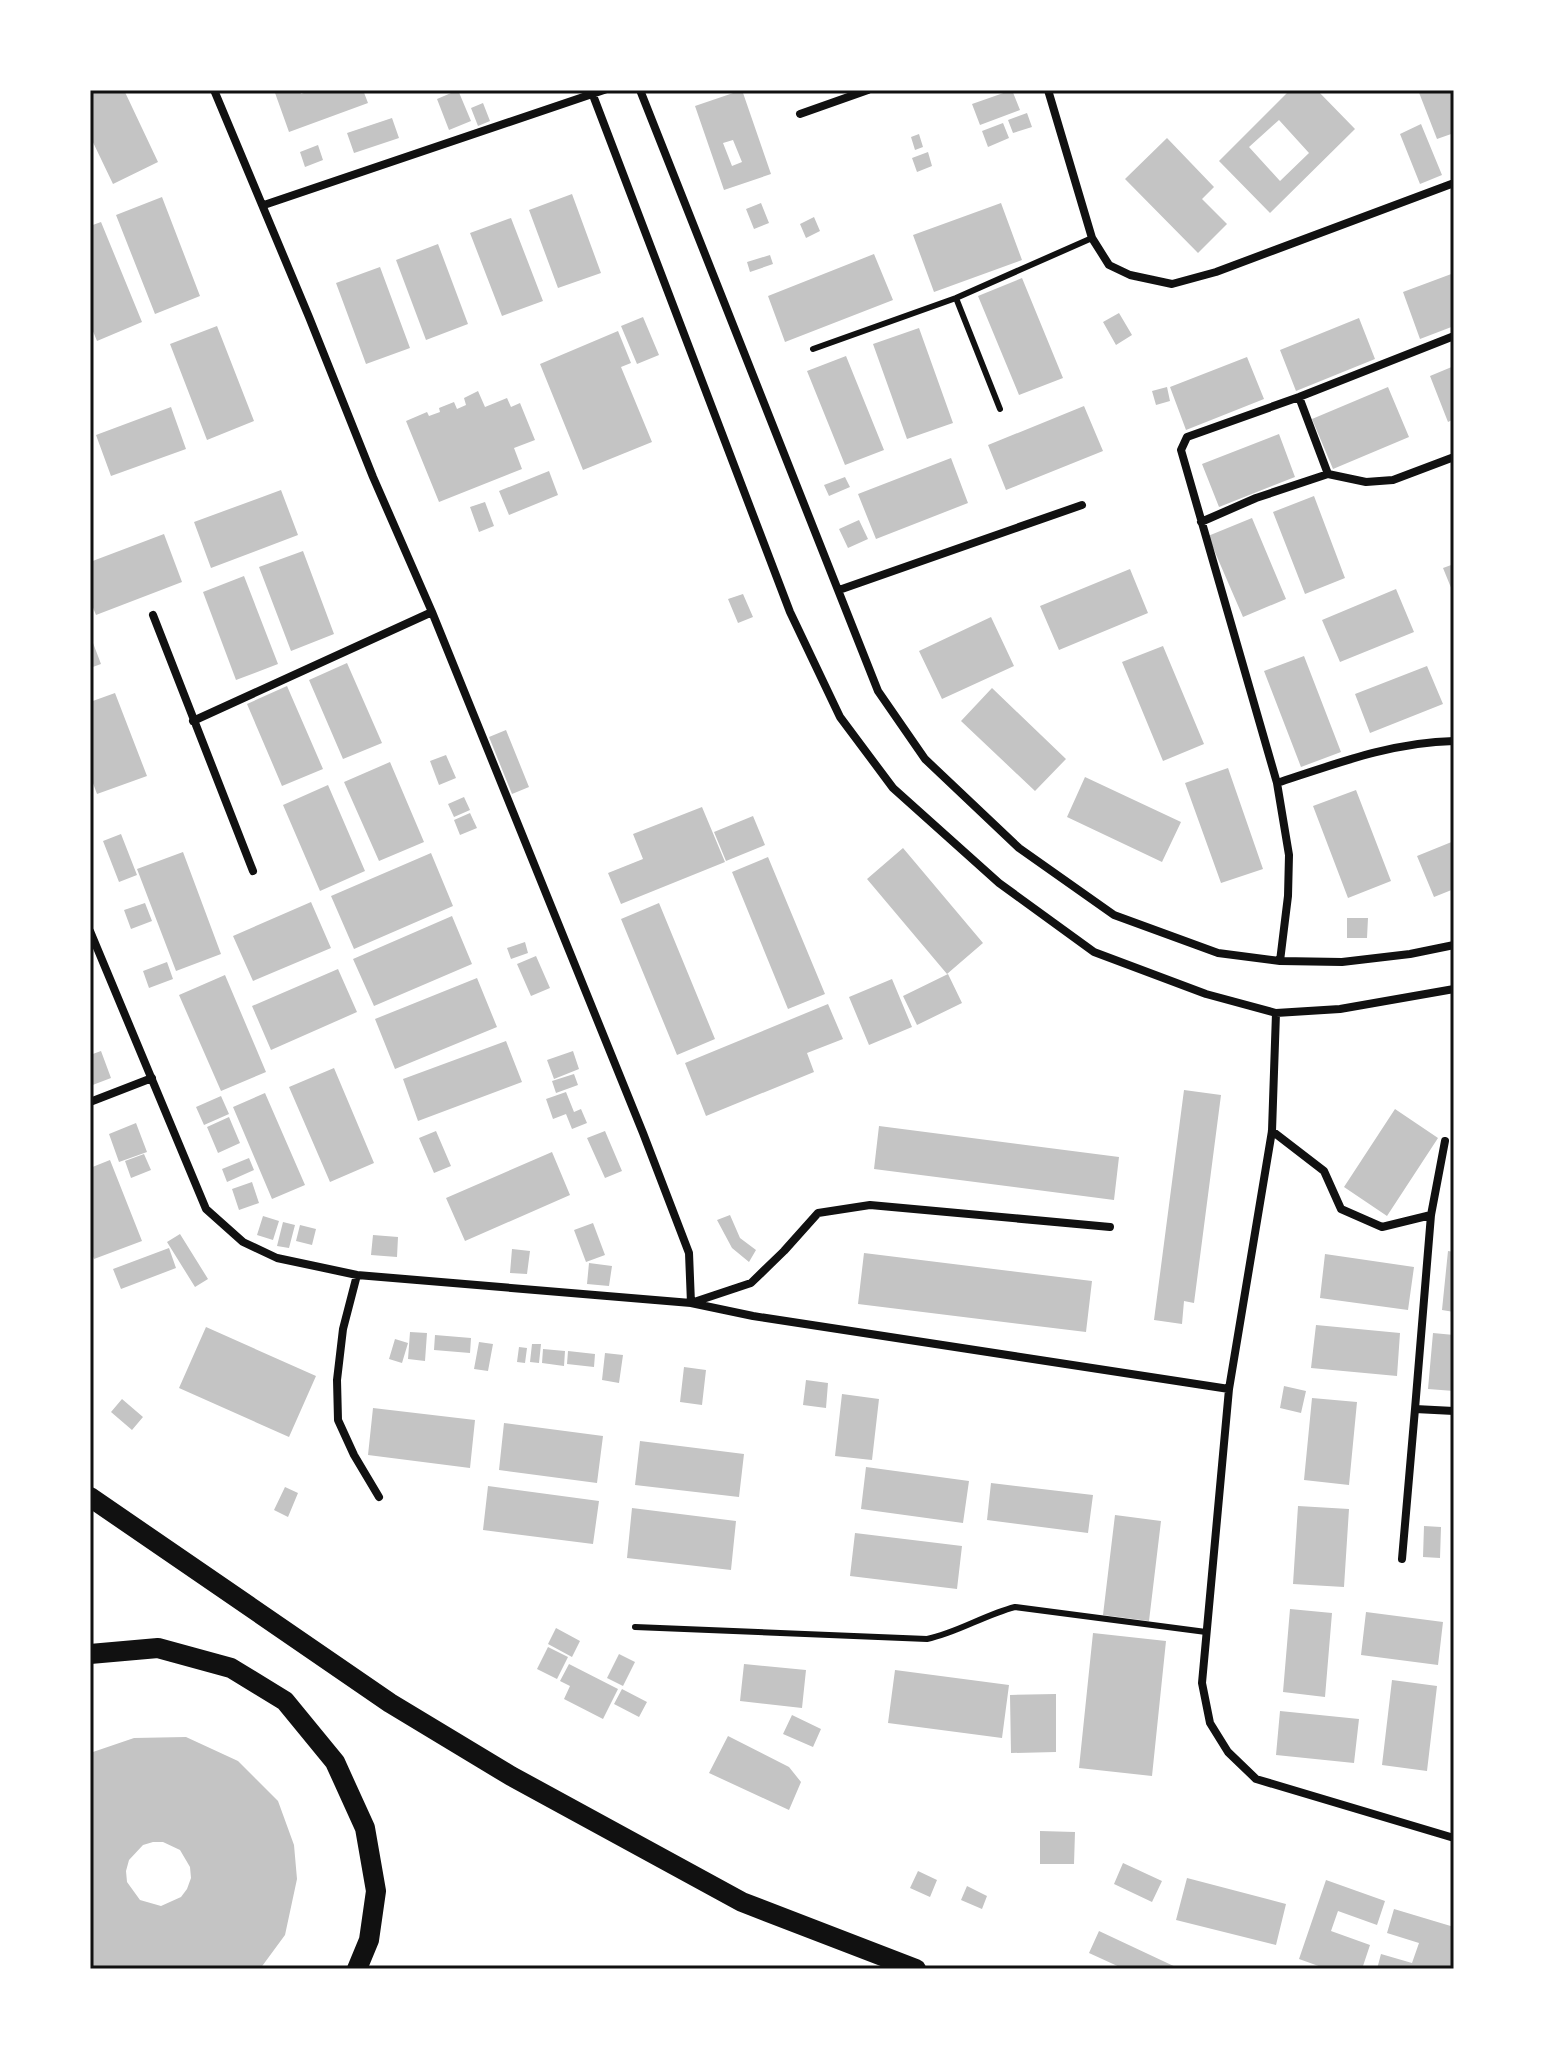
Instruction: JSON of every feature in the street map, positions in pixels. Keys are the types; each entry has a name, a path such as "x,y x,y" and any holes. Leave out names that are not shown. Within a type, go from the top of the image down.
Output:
{"main road":[{"path":"90,1497 390,1703 511,1776 742,1902 916,1969"},
{"path":"90,1654 158,1648 231,1668 285,1701 335,1762 365,1828 376,1891 369,1940 357,1969"}],"street":[{"path":"214,90 264,205 373,477 432,612 689,1253 691,1303"},
{"path":"264,205 604,90"},
{"path":"640,90 878,691 925,759 1019,848 1114,915 1218,953 1280,961 1342,962 1454,945"},
{"path":"800,114 868,90"},
{"path":"1048,90 1092,238 1109,265 1130,275 1172,284 1250,260 1454,183"},
{"path":"592,92 790,612 840,717 893,788 999,883 1094,952 1206,994 1276,1013 1340,1009 1454,989"},
{"path":"1280,961 1288,896 1289,855 1277,783 1181,450 1187,437 1454,336"},
{"path":"1299,397 1328,474"},
{"path":"1201,522 1256,498 1328,474 1366,482 1393,480 1454,457"},
{"path":"839,590 1082,505"},
{"path":"193,721 432,612"},
{"path":"153,615 253,871"},
{"path":"1277,783 1378,750 1433,741 1454,741"},
{"path":"90,931 206,1209 243,1242 277,1258 357,1275 691,1303 753,1316 1229,1389"},
{"path":"1276,1013 1272,1131 1229,1389 1206,1632 1202,1683 1210,1723 1228,1752 1256,1779 1454,1838"},
{"path":"90,1102 152,1078"},
{"path":"1272,1131 1324,1171 1341,1209 1382,1227 1431,1215"},
{"path":"1402,1559 1431,1215 1445,1141"},
{"path":"691,1303 751,1283 818,1213 870,1205 1110,1227"},
{"path":"357,1275 343,1329 337,1380 338,1420 379,1497"},
{"path":"1415,1409 1454,1411"}],"lane":[{"path":"813,349 956,298 1092,238"},
{"path":"956,298 1000,409"},
{"path":"635,1627 927,1639 947,1635 988,1614 1015,1607 1206,1632"}],"building":[{"path":"90,90 124,90 158,162 113,184 90,136"},
{"path":"274,90 299,90 301,94 313,90 363,90 368,103 289,132"},
{"path":"458,90 471,121 449,130 437,99"},
{"path":"742,90 771,174 724,190 695,106","holes":["733,140 742,162 732,166 723,143"]},
{"path":"1012,90 1020,110 980,125 972,104"},
{"path":"1290,90 1317,90 1355,129 1270,213 1219,161","holes":["1279,120 1309,153 1280,181 1249,147"]},
{"path":"1418,90 1454,90 1454,133 1437,139"},
{"path":"483,103 490,121 478,126 471,108"},
{"path":"1027,113 1032,127 1013,133 1008,120"},
{"path":"392,118 399,138 354,153 347,133"},
{"path":"1003,123 1009,138 988,147 982,131"},
{"path":"1421,124 1442,175 1420,184 1400,134"},
{"path":"919,134 923,147 915,150 911,137"},
{"path":"1167,138 1214,187 1202,199 1227,224 1198,253 1125,179"},
{"path":"318,145 323,160 305,167 300,152"},
{"path":"928,152 932,166 917,172 912,158"},
{"path":"572,194 601,273 558,288 529,210"},
{"path":"162,197 200,296 155,314 116,215"},
{"path":"761,203 769,223 754,229 746,209"},
{"path":"1001,203 1022,260 934,292 913,235"},
{"path":"814,217 820,231 806,238 800,224"},
{"path":"511,218 543,301 502,316 470,233"},
{"path":"101,222 142,322 97,341 90,324 90,226"},
{"path":"438,244 468,324 426,340 396,260"},
{"path":"874,254 893,300 785,342 768,296"},
{"path":"770,255 773,264 750,272 747,262"},
{"path":"380,267 410,348 366,364 336,283"},
{"path":"1454,273 1454,326 1420,339 1403,292"},
{"path":"1022,278 1063,378 1019,395 978,296"},
{"path":"1119,313 1132,335 1116,345 1103,322"},
{"path":"643,317 659,355 637,364 621,326"},
{"path":"1359,318 1375,359 1296,391 1280,350"},
{"path":"217,326 254,421 207,440 170,344"},
{"path":"919,328 953,423 907,439 873,344"},
{"path":"618,331 631,363 621,367 652,442 583,470 540,364"},
{"path":"846,356 884,450 845,465 807,371"},
{"path":"1247,357 1264,399 1186,430 1170,387"},
{"path":"1454,366 1454,419 1448,422 1430,376"},
{"path":"1167,387 1170,401 1156,405 1152,391"},
{"path":"1388,387 1409,437 1333,469 1312,419"},
{"path":"478,391 485,407 507,398 511,407 520,403 535,440 514,448 522,469 439,502 406,421 427,412 429,416 440,412 439,408 454,402 457,409 466,405 464,398"},
{"path":"1084,406 1103,451 1006,490 988,445"},
{"path":"171,407 186,449 111,476 96,435"},
{"path":"1279,434 1295,477 1219,507 1202,464"},
{"path":"951,458 968,503 876,539 858,494"},
{"path":"549,471 558,495 509,515 499,491"},
{"path":"845,477 850,487 829,496 824,485"},
{"path":"281,490 298,535 211,568 194,522"},
{"path":"1314,496 1345,578 1305,594 1273,512"},
{"path":"485,502 494,526 479,532 470,507"},
{"path":"1252,518 1286,599 1243,617 1208,536"},
{"path":"859,520 868,539 848,548 839,529"},
{"path":"164,534 182,582 96,615 90,600 90,562"},
{"path":"303,551 334,634 291,651 259,567"},
{"path":"1454,564 1454,595 1443,568"},
{"path":"1130,569 1148,613 1059,650 1040,606"},
{"path":"244,576 278,664 236,680 203,592"},
{"path":"1396,589 1414,632 1340,662 1322,620"},
{"path":"743,594 753,617 738,623 728,599"},
{"path":"991,617 1014,666 942,699 919,651"},
{"path":"90,635 101,664 90,668"},
{"path":"1163,646 1204,744 1163,761 1122,662"},
{"path":"1304,656 1341,752 1301,767 1264,671"},
{"path":"347,663 382,743 343,759 309,680"},
{"path":"1427,666 1443,704 1370,733 1355,694"},
{"path":"287,686 323,769 282,786 247,704"},
{"path":"992,688 1066,759 1035,791 961,721"},
{"path":"115,693 147,776 97,794 90,775 90,702"},
{"path":"506,730 529,787 512,794 489,737"},
{"path":"446,755 456,778 439,785 430,761"},
{"path":"390,762 424,842 379,861 344,782"},
{"path":"1228,768 1263,869 1221,883 1185,783"},
{"path":"1085,777 1181,822 1162,862 1067,817"},
{"path":"328,785 365,871 320,891 283,805"},
{"path":"1356,790 1391,881 1348,898 1313,806"},
{"path":"464,797 470,810 454,817 448,804"},
{"path":"702,807 725,862 621,904 608,873 643,859 633,834"},
{"path":"470,813 477,828 460,835 454,820"},
{"path":"753,816 765,845 726,861 714,832"},
{"path":"121,834 137,875 119,882 103,841"},
{"path":"1454,841 1454,889 1434,897 1417,856"},
{"path":"903,848 983,943 947,974 867,879"},
{"path":"183,852 221,954 176,971 137,869"},
{"path":"431,853 453,906 354,949 331,896"},
{"path":"768,857 825,994 788,1009 732,872"},
{"path":"311,902 331,948 253,981 233,936"},
{"path":"145,903 152,921 131,929 124,910"},
{"path":"659,903 715,1039 677,1055 621,919"},
{"path":"452,916 472,964 374,1006 353,959"},
{"path":"1347,918 1368,918 1367,938 1347,938"},
{"path":"525,942 528,953 511,959 507,948"},
{"path":"536,956 550,988 531,996 517,964"},
{"path":"167,962 173,979 149,988 143,971"},
{"path":"338,969 357,1012 271,1050 252,1006"},
{"path":"948,974 962,1003 917,1025 903,996"},
{"path":"225,975 266,1072 221,1091 179,995"},
{"path":"477,978 497,1027 395,1069 375,1019"},
{"path":"892,979 912,1027 869,1045 849,997"},
{"path":"828,1004 843,1039 807,1053 814,1072 706,1116 685,1063"},
{"path":"506,1041 522,1082 418,1121 403,1079"},
{"path":"101,1051 111,1078 90,1086 90,1055"},
{"path":"573,1051 579,1069 554,1079 547,1060"},
{"path":"334,1068 374,1163 330,1182 289,1087"},
{"path":"574,1074 578,1085 556,1093 552,1081"},
{"path":"1184,1090 1221,1095 1194,1303 1184,1301 1182,1324 1154,1320"},
{"path":"566,1092 574,1112 581,1109 587,1123 572,1129 566,1114 553,1119 546,1099"},
{"path":"265,1093 305,1185 272,1199 233,1107"},
{"path":"221,1096 229,1114 204,1125 196,1107"},
{"path":"1395,1109 1438,1138 1387,1216 1344,1187"},
{"path":"229,1117 240,1143 218,1153 207,1127"},
{"path":"136,1123 147,1152 119,1162 109,1134"},
{"path":"879,1126 1119,1157 1114,1200 874,1169"},
{"path":"436,1131 451,1166 434,1173 419,1138"},
{"path":"605,1131 622,1171 605,1178 587,1138"},
{"path":"552,1152 570,1195 465,1241 446,1198"},
{"path":"144,1154 151,1170 131,1178 125,1161"},
{"path":"249,1158 254,1170 227,1182 222,1169"},
{"path":"110,1160 142,1241 94,1259 90,1249 90,1168"},
{"path":"252,1182 259,1203 239,1210 232,1189"},
{"path":"730,1215 740,1238 756,1250 749,1262 732,1248 717,1220"},
{"path":"263,1216 279,1221 273,1240 257,1235"},
{"path":"283,1222 295,1225 289,1248 277,1246"},
{"path":"593,1223 605,1255 586,1262 574,1230"},
{"path":"300,1225 316,1229 312,1245 296,1241"},
{"path":"180,1234 208,1279 195,1287 167,1242"},
{"path":"373,1235 398,1237 397,1257 371,1255"},
{"path":"169,1248 176,1268 121,1289 113,1269"},
{"path":"512,1249 530,1251 527,1274 510,1273"},
{"path":"1448,1251 1454,1252 1454,1312 1442,1310"},
{"path":"864,1253 1092,1281 1086,1332 858,1304"},
{"path":"1325,1254 1414,1267 1408,1310 1320,1298"},
{"path":"589,1263 612,1266 609,1286 587,1284"},
{"path":"1316,1325 1400,1333 1397,1376 1311,1368"},
{"path":"206,1327 316,1376 289,1437 179,1388"},
{"path":"410,1332 427,1333 425,1361 408,1359"},
{"path":"1433,1333 1454,1335 1454,1391 1428,1389"},
{"path":"435,1335 471,1338 470,1353 434,1350"},
{"path":"395,1339 408,1343 402,1363 389,1359"},
{"path":"479,1342 493,1344 488,1371 474,1369"},
{"path":"532,1344 541,1344 539,1363 530,1362"},
{"path":"519,1347 527,1348 525,1363 517,1362"},
{"path":"543,1349 565,1351 564,1366 542,1363"},
{"path":"568,1351 595,1354 594,1367 567,1364"},
{"path":"605,1353 623,1355 619,1383 602,1380"},
{"path":"684,1367 706,1370 702,1405 680,1402"},
{"path":"806,1380 828,1383 826,1408 803,1405"},
{"path":"1284,1386 1306,1391 1301,1413 1280,1408"},
{"path":"842,1394 879,1399 872,1460 835,1456"},
{"path":"1312,1398 1357,1402 1349,1485 1304,1480"},
{"path":"122,1399 143,1417 132,1430 111,1412"},
{"path":"373,1408 475,1420 470,1468 368,1455"},
{"path":"504,1423 603,1436 597,1483 499,1470"},
{"path":"640,1441 744,1454 739,1497 635,1485"},
{"path":"866,1467 969,1481 963,1523 861,1509"},
{"path":"991,1483 1093,1495 1088,1533 987,1520"},
{"path":"488,1486 599,1501 593,1544 483,1530"},
{"path":"285,1487 298,1493 288,1517 274,1510"},
{"path":"1298,1506 1349,1509 1344,1587 1293,1584"},
{"path":"632,1508 736,1521 731,1570 627,1558"},
{"path":"1115,1515 1161,1521 1149,1621 1103,1615"},
{"path":"1424,1526 1441,1527 1440,1558 1423,1557"},
{"path":"855,1533 962,1546 957,1589 850,1576"},
{"path":"1290,1609 1332,1613 1325,1697 1283,1692"},
{"path":"1366,1612 1443,1622 1438,1665 1361,1655"},
{"path":"556,1628 580,1641 572,1657 548,1644"},
{"path":"1093,1633 1166,1641 1152,1776 1079,1768"},
{"path":"548,1647 568,1657 557,1679 537,1669"},
{"path":"619,1654 635,1662 623,1686 607,1678"},
{"path":"569,1664 618,1689 603,1719 564,1699 570,1686 560,1681"},
{"path":"744,1664 806,1670 802,1708 740,1701"},
{"path":"895,1670 1009,1685 1002,1738 888,1723"},
{"path":"1392,1680 1437,1686 1427,1771 1382,1765"},
{"path":"622,1689 647,1702 639,1717 614,1704"},
{"path":"1056,1694 1056,1752 1011,1753 1010,1695"},
{"path":"1280,1711 1359,1719 1354,1763 1276,1755"},
{"path":"792,1715 821,1729 813,1747 783,1734"},
{"path":"728,1736 789,1767 801,1782 789,1810 709,1773"},
{"path":"186,1737 238,1761 278,1801 294,1845 297,1879 285,1935 260,1969 90,1969 90,1753 134,1738","holes":["163,1842 180,1850 190,1867 191,1878 181,1897 161,1906 140,1900 127,1882 126,1871 129,1860 143,1845"]},
{"path":"1040,1831 1075,1832 1074,1864 1040,1864"},
{"path":"1123,1863 1162,1881 1152,1902 1114,1884"},
{"path":"918,1871 937,1880 930,1897 910,1888"},
{"path":"1187,1878 1286,1904 1276,1945 1176,1920"},
{"path":"1326,1880 1385,1901 1377,1925 1338,1911 1331,1931 1370,1945 1362,1969 1327,1969 1299,1959"},
{"path":"967,1886 987,1896 982,1909 961,1900"},
{"path":"1394,1909 1454,1927 1454,1969 1377,1969 1381,1954 1412,1963 1419,1943 1387,1933"},
{"path":"1099,1931 1180,1969 1124,1969 1089,1953"}]}
